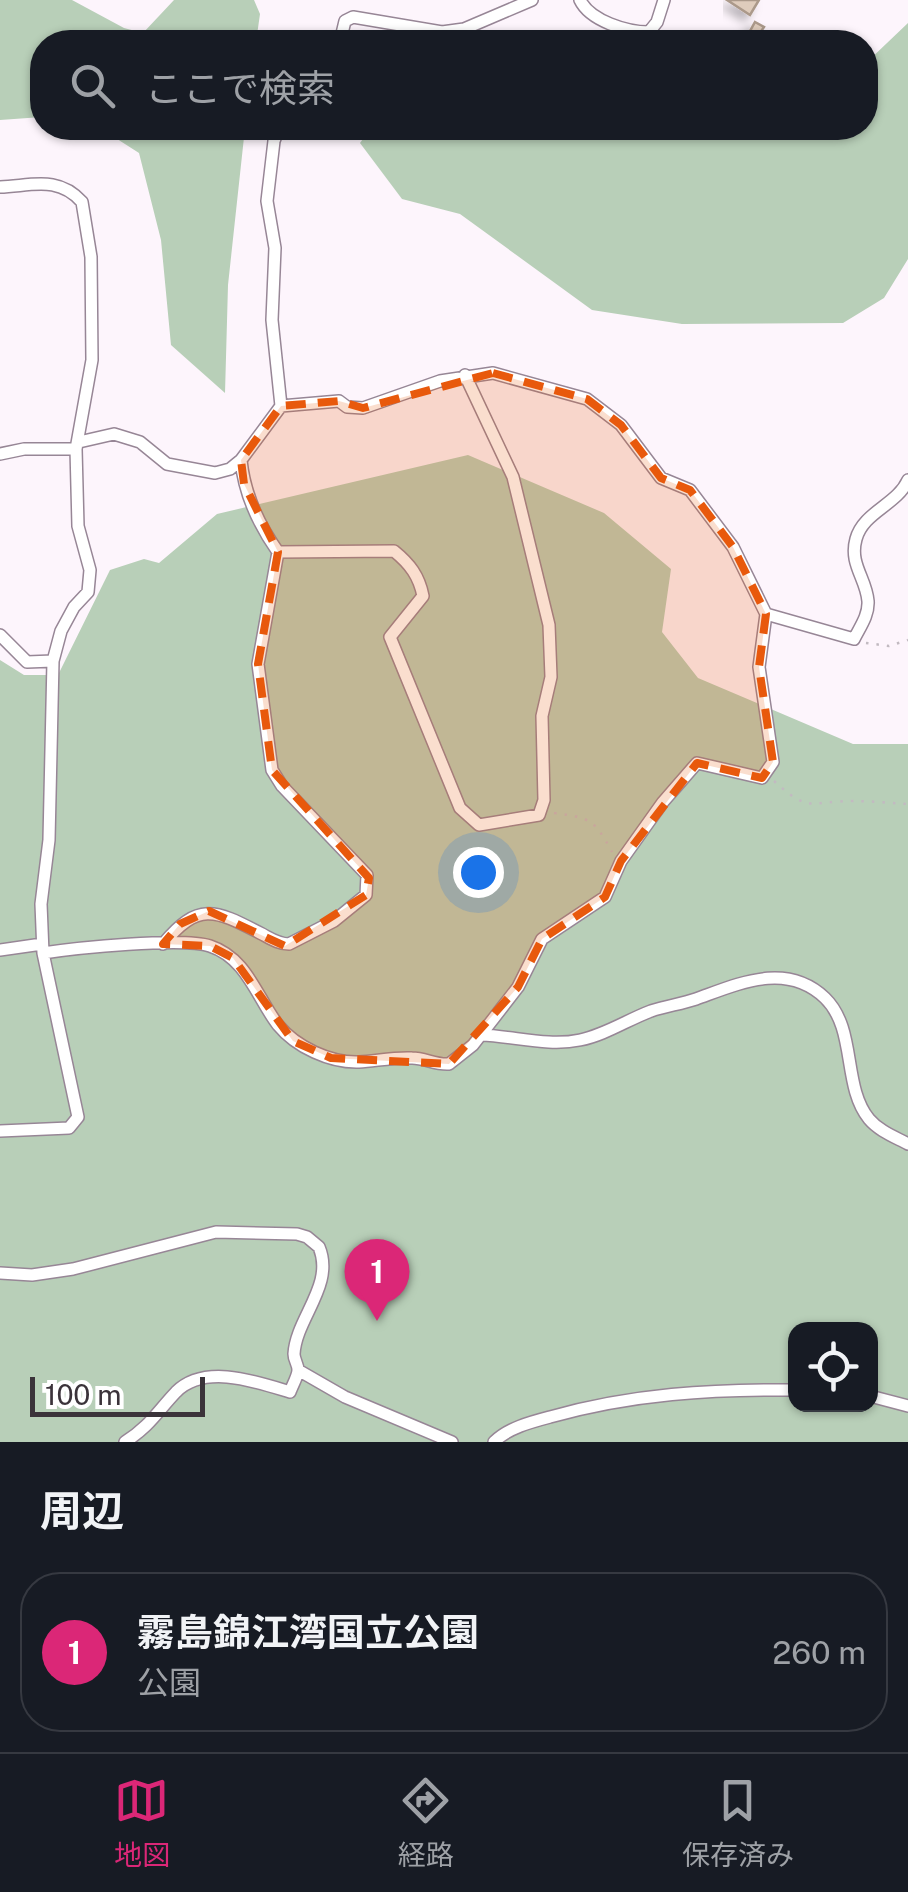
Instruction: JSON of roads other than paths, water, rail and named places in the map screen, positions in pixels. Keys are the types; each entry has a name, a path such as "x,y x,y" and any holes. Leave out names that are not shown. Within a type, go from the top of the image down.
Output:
{"street":[{"path":"457,30 532,0"},
{"path":"580,0 591,14 633,30"},
{"path":"651,30 658,22 664,0"},
{"path":"343,30 345,21 353,16 431,30"},
{"path":"0,454 78,445 114,434 140,442 167,464 215,473 230,470 241,460 282,406 272,320 274,248 268,201 275,140"},
{"path":"0,188 52,184 76,194 85,210 91,257 92,360 78,445 78,526 90,570 88,592 61,631 52,661 49,840 41,904 43,949 77,1121 63,1129 0,1132"},
{"path":"0,950 210,946 233,958 294,1041 330,1058 354,1062 409,1058 449,1064 481,1035 518,988 542,939 605,897 620,860 697,764 762,778 773,762 759,667 766,614 733,547 690,490 661,478 622,426 587,399 493,373 464,376 363,408 347,408 339,401 282,406"},
{"path":"278,552 394,551 404,560 420,578 423,596 390,637 460,808 479,824 539,815 542,716 551,677 549,625 513,477 464,376"},
{"path":"164,944 194,914 209,912 240,922 281,944 290,944 334,921 366,895 367,875 282,786 272,770 258,664 278,552 244,484 241,460"},
{"path":"766,614 854,639 867,614 868,603 853,559 856,539 866,521 896,499 908,480"},
{"path":"0,635 27,662 52,661"},
{"path":"481,1035 575,1042 653,1010 766,976 794,980 830,1002 869,1118 908,1144"},
{"path":"0,1273 32,1276 73,1269 216,1232 307,1237 319,1247 322,1270 294,1356 298,1370 290,1392 238,1378 190,1382 178,1390 151,1424 126,1442"},
{"path":"298,1370 346,1397 452,1442"},
{"path":"494,1442 530,1422 604,1402 733,1390 788,1390"},
{"path":"878,1398 908,1406"}],"place":[{"name":"霧島錦江湾国立公園","path":"377,1321"}]}
